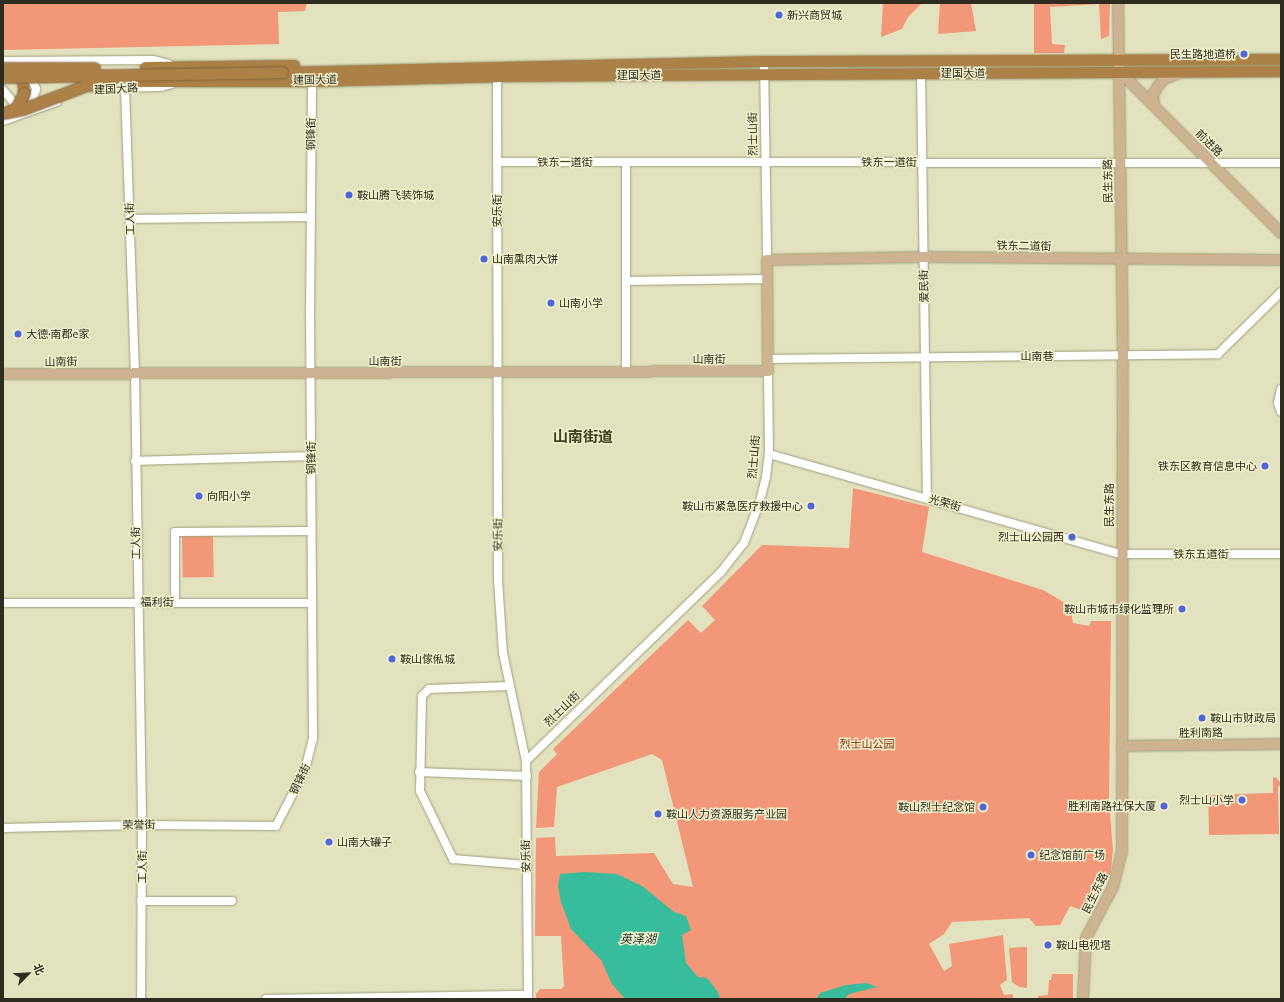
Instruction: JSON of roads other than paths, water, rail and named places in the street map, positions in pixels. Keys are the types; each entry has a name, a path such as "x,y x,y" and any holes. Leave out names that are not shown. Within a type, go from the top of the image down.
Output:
{"highway":[{"path":"1214,59 1206,64 1207,68 1216,71"},
{"name":"建国大道","path":"4,117 24,112 87,85 107,81 130,84 187,81 312,81 764,61 1281,59"},
{"path":"6,67 183,67 322,64 384,68"},
{"name":"建国大道","path":"6,67 282,72 384,68 497,72 765,74 1281,71"},
{"path":"4,117 16,108 24,93 22,81 17,73 6,67"}],"main road":[{"name":"民生东路","path":"1083,999 1086,938 1113,888 1122,852 1121,554 1123,355 1118,3"},
{"name":"前进路","path":"1119,71 1281,233"},
{"path":"1154,106 1153,95 1164,79 1185,71"},
{"name":"铁东二道街","path":"767,260 923,257 1121,260 1281,260"},
{"name":"烈士山街","path":"767,260 768,371"},
{"name":"山南街","path":"3,374 135,372 311,374 768,371"},
{"name":"胜利南路","path":"1122,746 1281,744"}],"street":[{"path":"6,67 153,60 183,67"},
{"name":"烈士山街","path":"764,61 767,260"},
{"path":"6,67 29,73 35,83 33,101 24,112"},
{"name":"安乐街","path":"497,72 498,580 503,653 526,762 528,997"},
{"name":"爱民街","path":"922,73 927,498"},
{"name":"钢锋街","path":"276,826 311,754 310,217 312,81"},
{"name":"工人街","path":"130,84 130,219 135,372 137,602 142,825 141,999"},
{"path":"3,90 9,95 15,109 4,117"},
{"name":"铁东一道街","path":"497,162 766,161 1213,165 1281,163"},
{"path":"626,162 626,372"},
{"path":"130,219 310,217"},
{"path":"626,281 766,279"},
{"name":"山南巷","path":"768,359 1218,354 1281,292"},
{"name":"烈士山街","path":"526,762 733,558 744,543 760,501 769,454 768,371"},
{"path":"1281,389 1278,403 1281,412"},
{"name":"光荣街","path":"769,454 1121,554"},
{"path":"135,461 311,456"},
{"path":"175,602 175,532 311,531"},
{"name":"铁东五道街","path":"1121,554 1281,554"},
{"name":"福利街","path":"3,603 310,603"},
{"path":"509,686 428,689 422,696 419,772 420,791 452,859 526,864"},
{"path":"419,772 527,776"},
{"name":"荣誉街","path":"3,828 142,825 276,826"},
{"path":"142,901 232,901"},
{"path":"266,999 528,997"}],"water":[{"name":"英泽湖","path":"585,872 617,874 642,886 674,912 686,916 691,930 682,935 686,963 698,977 707,978 718,992 720,999 625,999 612,984 601,960 571,929 561,902 558,886 560,874"},
{"path":"867,983 877,987 849,994 844,999 816,999 820,993 846,985"}],"place":[{"name":"新兴商贸城","path":"779,15"},
{"name":"民生路地道桥","path":"1244,54"},
{"name":"鞍山腾飞装饰城","path":"349,195"},
{"name":"山南熏肉大饼","path":"484,259"},
{"name":"山南小学","path":"551,303"},
{"name":"大德·南郡e家","path":"18,334"},
{"name":"铁东区教育信息中心","path":"1265,466"},
{"name":"向阳小学","path":"199,496"},
{"name":"鞍山市紧急医疗救援中心","path":"811,506"},
{"name":"烈士山公园西","path":"1072,537"},
{"name":"鞍山市城市绿化监理所","path":"1182,609"},
{"name":"鞍山傢俬城","path":"392,659"},
{"name":"鞍山市财政局","path":"1202,718"},
{"name":"烈士山小学","path":"1242,800"},
{"name":"胜利南路社保大厦","path":"1164,806"},
{"name":"鞍山烈士纪念馆","path":"983,807"},
{"name":"鞍山人力资源服务产业园","path":"658,814"},
{"name":"山南大罐子","path":"329,842"},
{"name":"纪念馆前广场","path":"1031,855"},
{"name":"鞍山电视塔","path":"1048,945"}],"district":[{"name":"山南街道","path":"583,437"}],"park label":[{"name":"烈士山公园","path":"867,744"}]}
